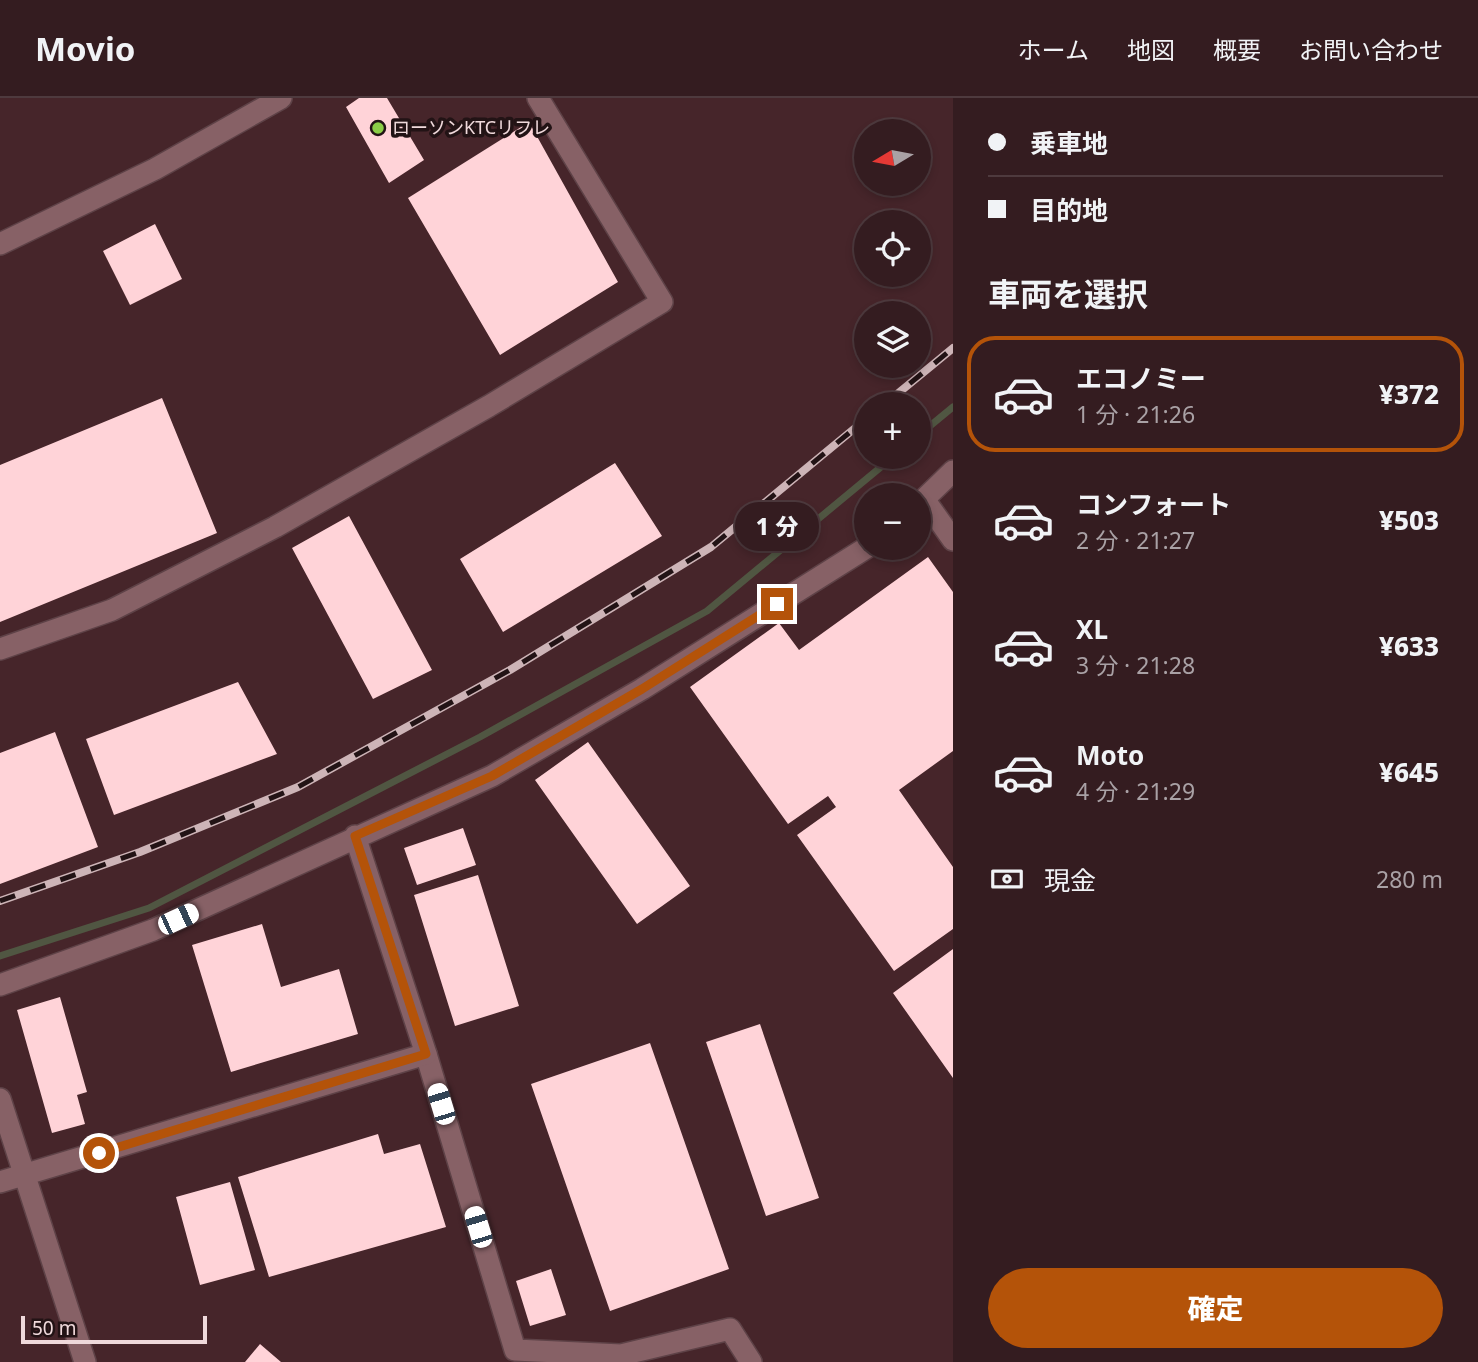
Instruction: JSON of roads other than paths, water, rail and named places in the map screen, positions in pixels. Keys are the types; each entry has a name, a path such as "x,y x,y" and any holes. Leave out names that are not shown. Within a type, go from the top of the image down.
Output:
{"street":[{"path":"0,244 155,169 281,98"},
{"path":"0,649 112,610 275,527 489,406 662,302 538,98"},
{"path":"931,492 953,471"},
{"path":"931,513 953,540"},
{"path":"0,985 153,930 492,776 642,689 854,556"},
{"path":"355,836 426,1054 515,1350 621,1355 730,1329 751,1362"},
{"path":"0,1182 426,1054"},
{"path":"0,1099 83,1362"}],"waterway":[{"path":"931,425 953,407"},
{"path":"0,956 149,908 480,737 707,611 879,469"}],"railway":[{"path":"900,392 953,348"},
{"path":"0,901 140,852 298,787 510,670 711,547 854,429"}],"place":[{"name":"ローソンKTCリフレ","path":"378,128"}]}
